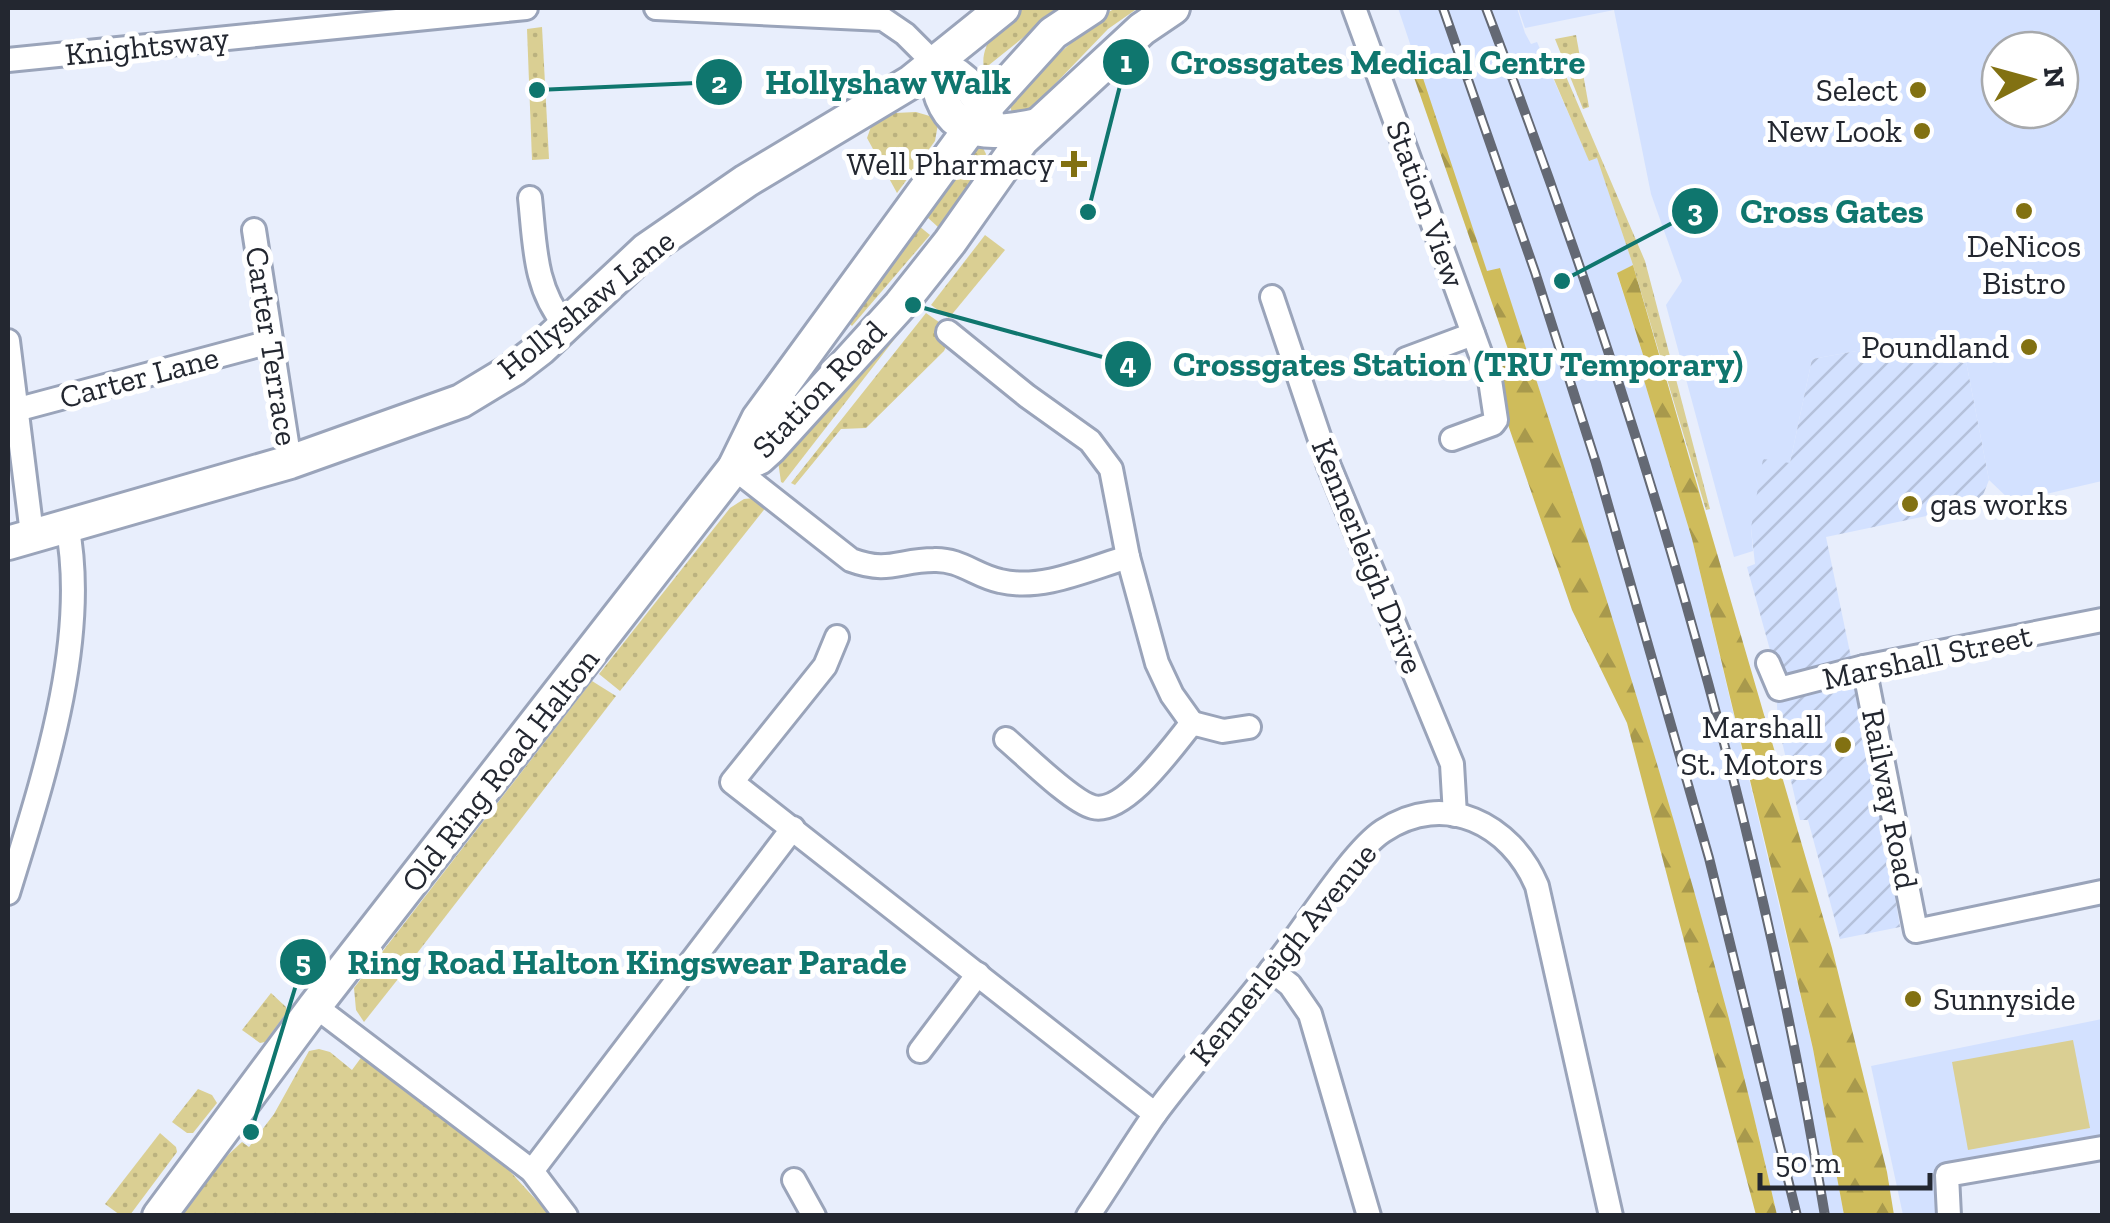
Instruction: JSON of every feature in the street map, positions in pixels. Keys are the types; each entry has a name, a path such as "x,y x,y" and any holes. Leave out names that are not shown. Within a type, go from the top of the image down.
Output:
{"main road":[{"name":"Hollyshaw Lane","path":"20,538 290,462 461,400 514,369 646,250 746,181 896,92 1003,8"},
{"name":"Station Road","path":"734,468 758,419 981,123 1053,33 1091,8"},
{"name":"Station Road","path":"734,468 759,458 837,376 950,242 997,173 1038,125 1142,30 1173,8"},
{"path":"935,64 957,72 981,123 997,173"},
{"path":"981,123 1038,125"},
{"name":"Old Ring Road Halton","path":"158,1216 315,1006 734,468"}],"street":[{"name":"Knightsway","path":"8,60 526,8"},
{"path":"656,8 883,19 905,34 935,64"},
{"name":"Station View","path":"1354,8 1490,380 1496,420 1452,440"},
{"path":"530,198 540,284 550,308 565,325"},
{"name":"Carter Terrace","path":"254,230 290,462"},
{"name":"Kennerleigh Drive","path":"1272,297 1329,466 1452,764 1456,815"},
{"path":"948,332 1090,441 1111,469 1128,558 1164,680 1192,723 1223,732 1250,728"},
{"path":"1406,359 1473,334"},
{"path":"8,341 20,538"},
{"name":"Carter Lane","path":"12,411 270,342"},
{"path":"734,468 851,560 866,565 882,568 931,559 948,560 997,581 1031,584 1128,558"},
{"path":"8,893 40,788 67,653 75,574 67,524"},
{"name":"Marshall Street","path":"1768,663 1779,689 1864,667 2102,620"},
{"path":"836,637 825,666 732,782 1156,1114"},
{"name":"Railway Road","path":"1864,667 1916,930 2102,892"},
{"path":"1006,739 1082,802 1103,808 1123,800 1192,723"},
{"name":"Kennerleigh Avenue","path":"1088,1216 1156,1114 1368,842 1418,816 1456,815 1491,828 1506,839 1520,853 1538,886 1611,1216"},
{"path":"532,1171 793,828"},
{"path":"1272,970 1290,985 1310,1014 1369,1216"},
{"path":"920,1051 978,974"},
{"path":"315,1006 532,1171 566,1216"},
{"path":"1949,1216 1948,1175 2102,1148"},
{"path":"794,1180 814,1216"}],"shaded area":[{"path":"1024,8 1060,8 984,69 989,41"},
{"path":"1116,8 1138,8 1108,29 1029,111 1012,114 1010,105 1019,89"},
{"path":"1398,8 1517,8 1531,44 1537,42 1589,160 1597,157 1633,265 1617,274 1645,361 1643,377 1692,539 1813,1049 1844,1215 1777,1215 1675,826 1548,417 1499,268 1487,272"},
{"path":"1518,8 2102,8 2102,481 2012,502 1989,480 1964,351 1941,336 1812,359 1790,463 1751,528 1753,551 1734,557 1666,305 1682,281 1651,194 1614,10 1525,28"},
{"path":"542,27 549,159 532,160 527,29"},
{"path":"1576,35 1589,107 1583,109 1555,39"},
{"path":"1559,60 1645,261 1710,509 1706,510 1597,158 1589,161 1547,63"},
{"path":"916,112 933,117 938,124 935,141 897,193 867,138 872,124 895,113"},
{"path":"975,148 983,148 986,154 981,174 938,227 927,217"},
{"path":"919,226 930,235 852,326 847,321"},
{"path":"985,235 1005,250 949,318 931,305"},
{"path":"952,265 783,483 781,482 777,454"},
{"path":"926,313 946,327 948,342 944,351 866,428 841,429 795,485 791,483"},
{"path":"1941,336 1964,351 1989,480 1979,505 1826,537 1874,768 1900,927 1840,939 1808,820 1800,820 1778,724 1775,668 1747,567 1755,564 1751,528 1763,459 1790,463 1812,359"},
{"path":"764,497 771,501 620,691 599,674 730,508 744,499"},
{"path":"592,681 616,696 401,974 379,956"},
{"path":"373,963 398,979 364,1022 356,1010 354,988"},
{"path":"271,993 287,1012 265,1042 260,1043 242,1030"},
{"path":"2102,1019 2102,1148 1948,1175 1949,1215 1903,1215 1871,1066"},
{"path":"2073,1040 2090,1128 1968,1150 1952,1062"},
{"path":"309,1051 330,1052 352,1070 363,1055 506,1167 550,1215 171,1216 193,1187 242,1142 249,1147 274,1114"},
{"path":"198,1089 212,1095 217,1103 193,1133 187,1133 172,1122"},
{"path":"160,1133 177,1152 130,1215 120,1215 105,1204"}],"green space":[{"path":"1416,57 1487,271 1500,268 1613,620 1718,976 1777,1215 1756,1215 1627,723 1572,610 1487,364 1510,355 1408,60"},
{"path":"1633,265 1832,948 1894,1215 1844,1215 1813,1049 1692,539 1643,377 1645,361 1617,273"}],"railway":[{"path":"1443,8 1535,272 1596,463 1709,858 1797,1216"},
{"path":"1486,8 1592,303 1686,603 1764,908 1825,1216"}],"place":[{"name":"Hollyshaw Walk","path":"537,90"},
{"name":"Select","path":"1918,90"},
{"name":"New Look","path":"1922,131"},
{"name":"Well Pharmacy","path":"1074,164"},
{"name":"DeNicos Bistro","path":"2024,211"},
{"name":"Crossgates Medical Centre","path":"1088,212"},
{"name":"Cross Gates","path":"1562,281"},
{"name":"Crossgates Station (TRU Temporary)","path":"913,305"},
{"name":"Poundland","path":"2029,347"},
{"name":"gas works","path":"1910,504"},
{"name":"Marshall St. Motors","path":"1843,745"},
{"name":"Sunnyside","path":"1913,999"},
{"name":"Ring Road Halton Kingswear Parade","path":"251,1132"}]}
